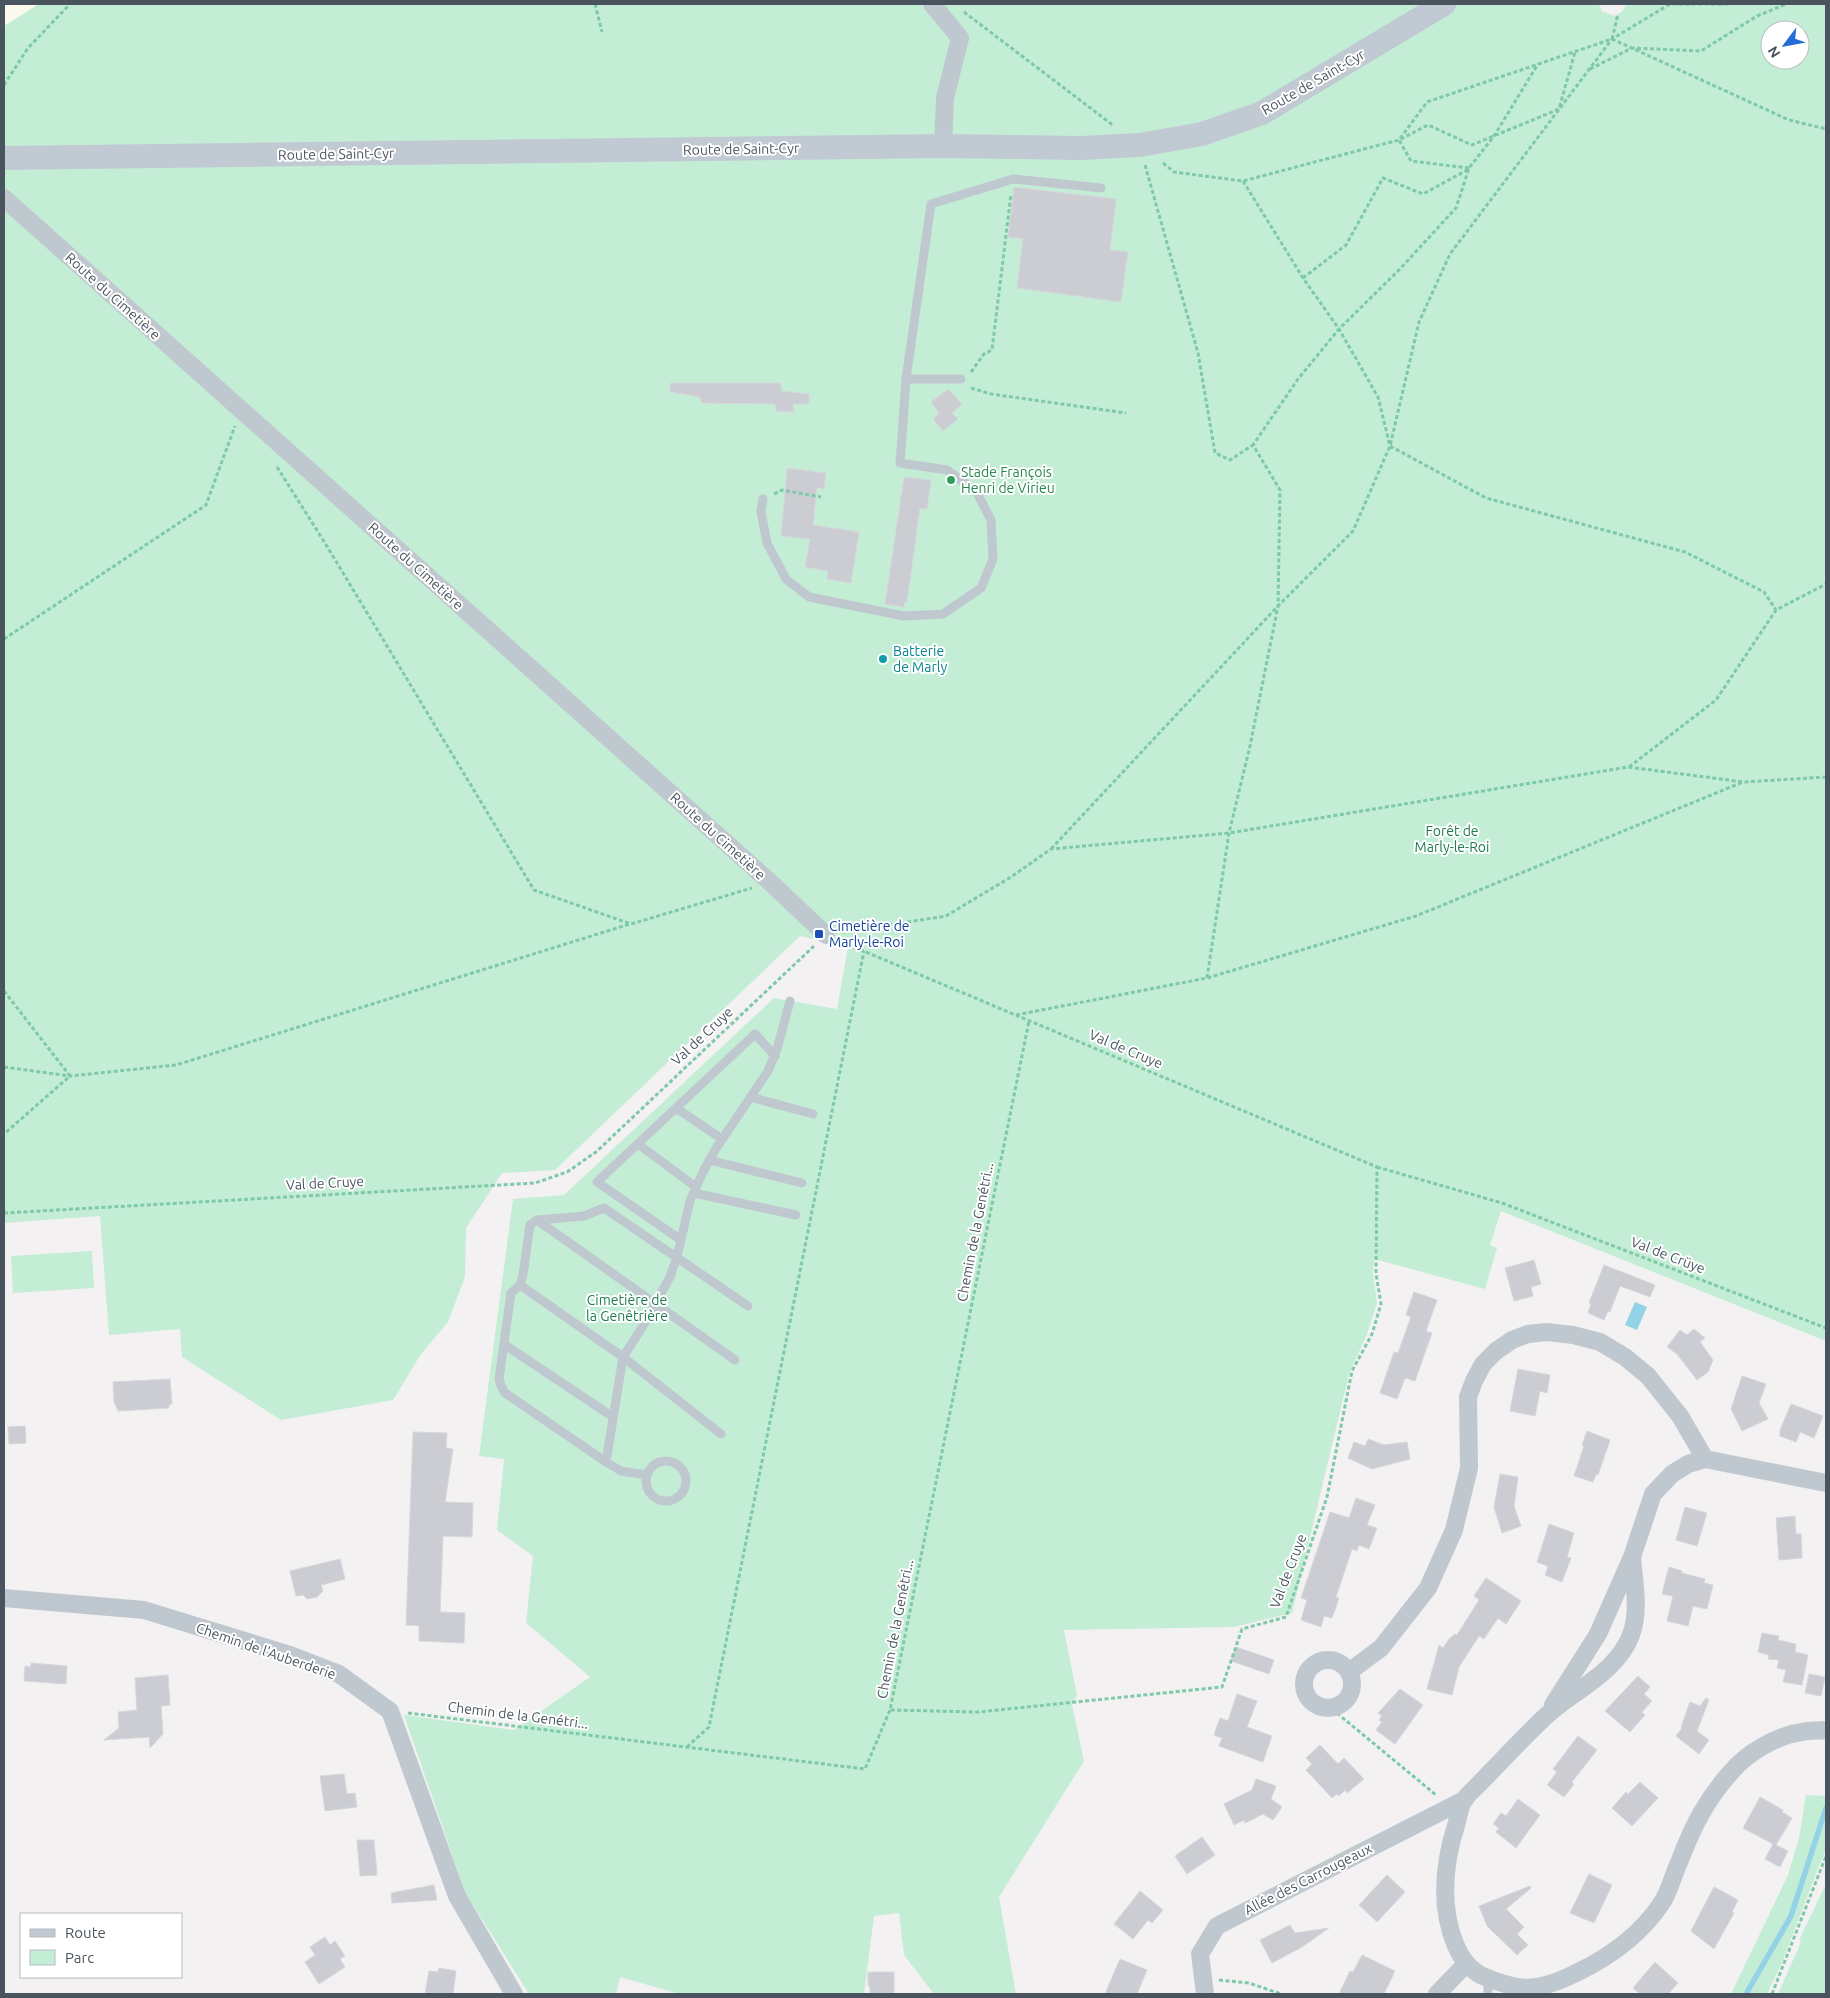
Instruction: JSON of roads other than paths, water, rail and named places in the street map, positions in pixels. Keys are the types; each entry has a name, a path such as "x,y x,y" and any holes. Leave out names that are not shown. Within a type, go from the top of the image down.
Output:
{"main road":[{"name":"Route de Saint-Cyr","path":"4,158 943,146 1081,148 1140,145 1202,134 1262,113 1444,4"}],"street":[{"path":"932,4 960,38 946,98 943,146"},
{"name":"Route du Cimetière","path":"4,198 771,883 826,935"},
{"path":"1350,1671 1381,1648 1428,1588 1454,1530 1469,1468 1468,1398 1483,1364 1496,1351 1512,1340 1528,1334 1547,1332 1573,1335 1600,1342 1625,1356 1648,1376 1680,1416 1705,1459"},
{"path":"1548,1714 1598,1634 1632,1557 1653,1494 1672,1474 1688,1464 1705,1459 1826,1483"},
{"path":"1632,1557 1636,1603 1631,1635 1617,1658 1590,1683 1548,1714 1457,1803 1449,1846 1444,1892 1446,1912 1451,1933 1466,1964 1488,1987 1541,1986 1567,1978 1596,1964 1622,1946 1664,1900 1696,1820 1732,1770 1753,1753 1776,1740 1800,1732 1826,1730"},
{"name":"Chemin de l'Auberderie","path":"4,1598 144,1610 287,1654 339,1674 390,1711 458,1896 514,1994"},
{"path":"1322,1659 1339,1661 1350,1671 1353,1686 1346,1702 1332,1709 1313,1705 1303,1688 1306,1671 1322,1659"},
{"name":"Allée des Carrougeaux","path":"1204,1986 1200,1954 1217,1926 1457,1803"},
{"path":"1437,1994 1466,1964"}],"lane":[{"path":"763,499 760,512 767,543 786,579 809,596 904,616 943,614 981,588 993,559 991,520 976,491 947,470 900,464 906,379 931,204 1013,178 1101,188"},
{"path":"906,379 961,379"},
{"path":"606,1462 624,1357 670,1278 695,1190 710,1160 768,1071 775,1056 790,1001"},
{"path":"681,1240 597,1182 755,1034 775,1056"},
{"path":"750,1097 813,1114"},
{"path":"676,1108 722,1139"},
{"path":"638,1144 695,1190 796,1215"},
{"path":"710,1160 802,1183"},
{"path":"646,1475 620,1472 505,1393 501,1386 499,1379 511,1293 520,1285 526,1265 530,1225 537,1220 584,1216 604,1208 748,1306"},
{"path":"537,1220 735,1360"},
{"path":"520,1285 624,1357 721,1434"},
{"path":"504,1345 613,1417"},
{"path":"667,1461 673,1462 683,1471 686,1484 684,1490 674,1499 661,1501 650,1494 647,1488 646,1475 654,1464 667,1461"}],"water":[{"path":"1635,1302 1647,1307 1637,1330 1625,1325"}],"waterway":[{"path":"1746,1994 1791,1916 1826,1808"}],"place":[{"name":"Stade François Henri de Virieu","path":"951,480"},
{"name":"Batterie de Marly","path":"883,659"},
{"name":"Cimetière de Marly-le-Roi","path":"819,934"}],"park label":[{"name":"Forêt de Marly-le-Roi","path":"1452,840"},
{"name":"Cimetière de la Genêtrière","path":"627,1308"}]}
